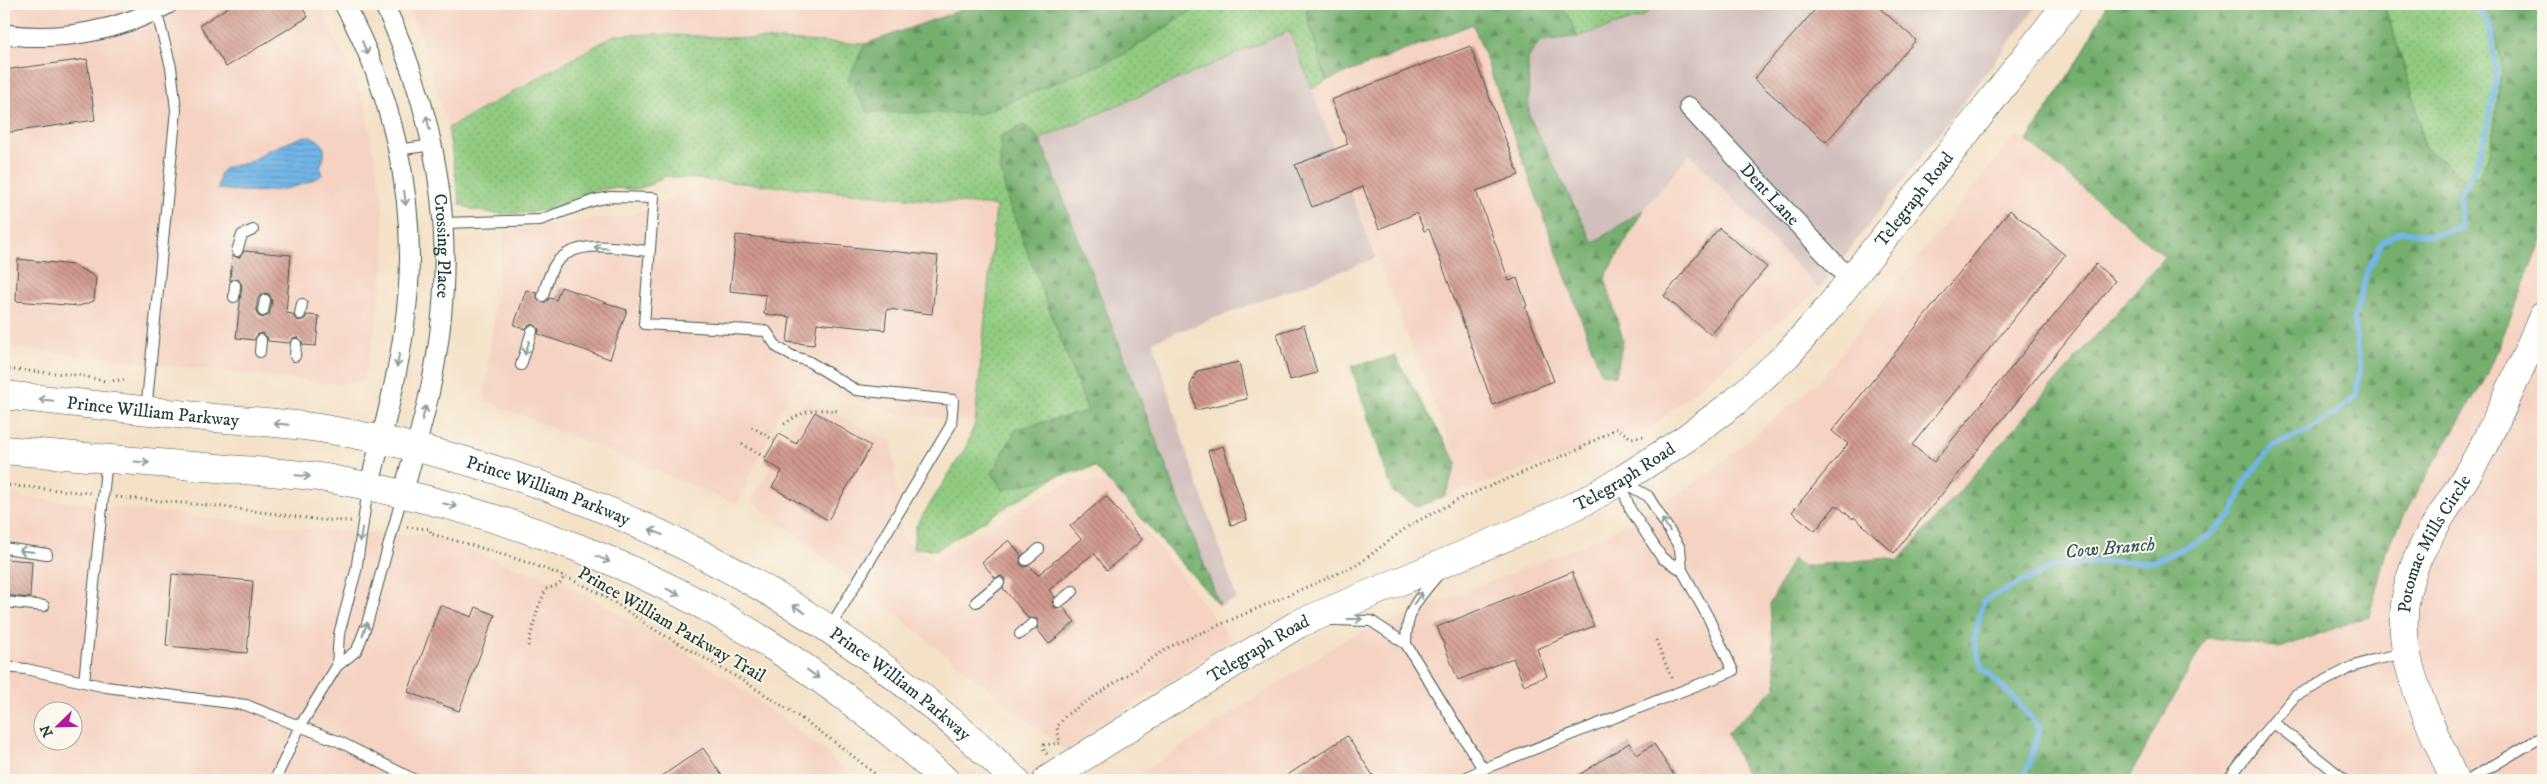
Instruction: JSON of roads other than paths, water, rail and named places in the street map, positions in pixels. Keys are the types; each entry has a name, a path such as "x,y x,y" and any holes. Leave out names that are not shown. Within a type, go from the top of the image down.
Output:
{"main road":[{"name":"Telegraph Road","path":"1047,780 1166,704 1306,620 1580,504 1685,439 1735,402 1787,355 1851,281 2067,4"},
{"name":"Potomac Mills Circle","path":"2454,780 2411,671 2407,653 2404,614 2409,585 2425,539 2465,479 2500,413 2543,316"},
{"name":"Prince William Parkway","path":"4,395 323,429 381,440 542,485 611,511 728,567 829,629 934,707 1015,780"},
{"path":"4,450 329,478 466,509 538,532 629,570 698,604 752,634 804,667 865,712 945,780"}],"street":[{"name":"Crossing Place","path":"344,4 371,62 398,150 406,209 409,277 403,336 369,487"},
{"name":"Crossing Place","path":"384,4 418,87 433,145 444,223 444,283 437,348 428,398 403,494"},
{"path":"4,34 37,38 88,32 162,7"},
{"name":"Dent Lane","path":"1689,107 1851,281"}],"lane":[{"path":"146,411 176,110 162,7"},
{"path":"398,150 433,145"},
{"path":"444,223 540,220 595,200 611,197 654,198 644,324 766,331 777,347 784,352 808,361 856,390 953,400 951,425 829,629"},
{"path":"237,251 242,235 253,230"},
{"path":"543,296 557,262 580,249 596,247 650,251"},
{"path":"234,297 235,285"},
{"path":"300,314 302,304"},
{"path":"521,365 532,331"},
{"path":"260,340 260,352"},
{"path":"294,356 296,344"},
{"path":"84,682 108,460"},
{"path":"1620,481 1630,510 1662,558 1682,570"},
{"path":"1461,780 1484,769 1733,671 1710,619 1682,570 1680,548 1648,496 1620,481"},
{"path":"337,666 339,634 356,571 369,487"},
{"path":"274,780 300,726 337,666 357,650 367,624 403,494"},
{"path":"4,548 47,554"},
{"path":"1026,560 1040,550"},
{"path":"1406,644 1407,620 1412,608 1452,559"},
{"path":"976,602 999,583"},
{"path":"1059,602 1073,591"},
{"path":"4,602 44,606"},
{"path":"1306,620 1365,619 1406,644 1484,769"},
{"path":"1020,634 1032,624"},
{"path":"2228,780 2295,696 2322,681 2373,660 2407,653"},
{"path":"4,667 26,669 106,687 246,704 340,742 415,780"},
{"path":"2273,722 2345,780"},
{"path":"2468,780 2543,736"}],"water":[{"path":"305,136 317,139 323,146 324,155 320,167 323,174 311,181 286,189 245,191 218,189 220,174 225,168 253,161 266,151"}],"waterway":[{"name":"Cow Branch","path":"2024,780 2040,730 2019,703 1983,669 1974,642 1983,601 2053,567 2109,561 2154,562 2207,537 2232,515 2245,481 2273,446 2309,430 2336,413 2356,396 2360,368 2354,320 2366,275 2382,242 2401,231 2431,236 2462,228 2460,195 2478,162 2487,129 2496,78 2490,24 2474,4"}]}
